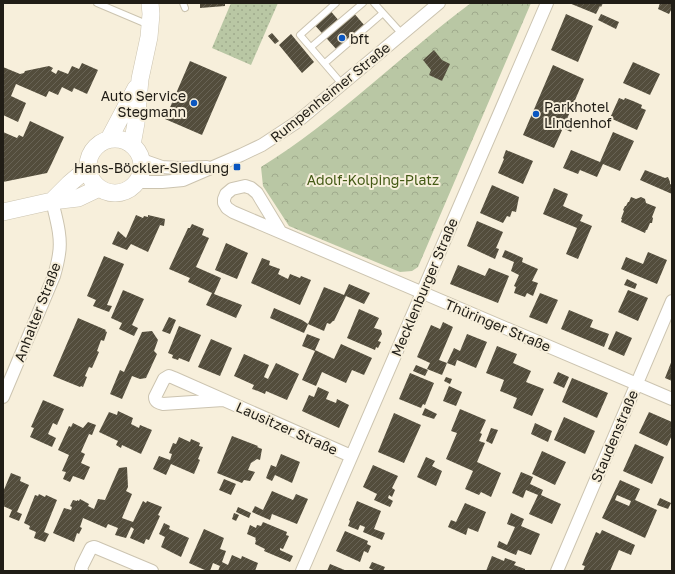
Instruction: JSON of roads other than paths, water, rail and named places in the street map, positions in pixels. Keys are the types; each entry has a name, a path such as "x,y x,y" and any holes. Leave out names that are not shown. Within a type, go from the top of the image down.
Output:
{"street":[{"path":"132,144 136,123 140,79 147,50 151,14 150,3"},
{"name":"Rumpenheimer Straße","path":"138,182 183,180 262,145 297,122 439,3"},
{"name":"Mecklenburger Straße","path":"302,571 547,3"},
{"path":"109,139 140,79"},
{"path":"109,139 124,140 132,144 138,150 142,160 142,170 138,182 129,190 120,193 109,193 94,184 88,168 88,160 90,153 94,148 109,139"},
{"name":"Rumpenheimer Straße","path":"142,160 162,167 212,167"},
{"path":"52,201 88,168"},
{"path":"245,186 251,188 257,193 280,232 227,208 224,203 226,194 232,189 245,186"},
{"path":"3,212 52,201 78,198 99,188"},
{"name":"Anhalter Straße","path":"3,397 57,266 60,246 57,222 52,201"},
{"name":"Thüringer Straße","path":"280,232 672,399"},
{"name":"Staudenstraße","path":"557,571 672,301"},
{"name":"Lausitzer Straße","path":"223,400 163,404 157,401 155,397 164,379 169,376 351,456"},
{"path":"82,571 82,566 91,548 94,547 152,571"}],"lane":[{"path":"96,3 150,26"},
{"path":"336,3 300,35 342,84"},
{"path":"311,47 363,3"},
{"path":"374,3 402,34"},
{"path":"325,63 383,13"}],"place":[{"name":"bft","path":"342,38"},
{"name":"Auto Service Stegmann","path":"194,103"},
{"name":"Parkhotel Lindenhof","path":"536,114"},
{"name":"Hans-Böckler-Siedlung","path":"237,167"}],"park label":[{"name":"Adolf-Kolping-Platz","path":"373,179"}]}
